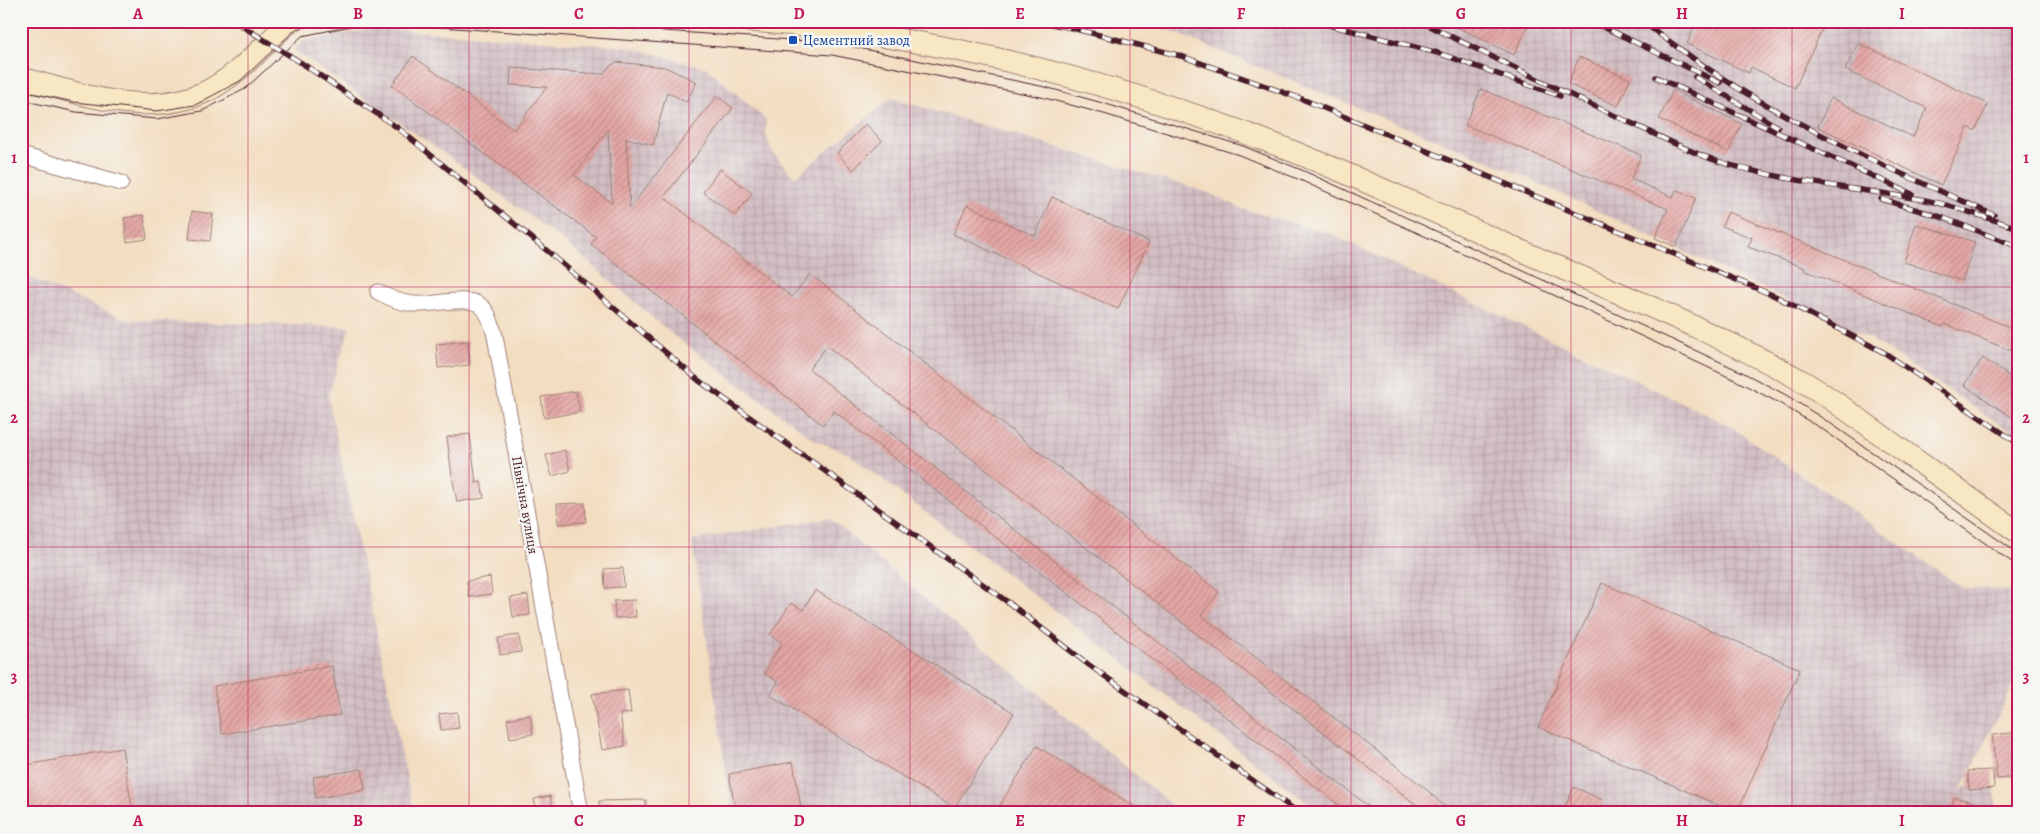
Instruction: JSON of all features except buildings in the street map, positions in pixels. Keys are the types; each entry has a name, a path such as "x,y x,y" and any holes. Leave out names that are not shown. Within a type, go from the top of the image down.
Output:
{"main road":[{"path":"21,78 112,101 146,104 177,101 205,92 229,77 285,26 294,21"},
{"path":"749,21 816,26 916,41 1002,59 1087,82 1268,141 1357,178 1708,334 1804,382 2019,533"}],"street":[{"path":"21,155 121,184"},
{"name":"Північна вулиця","path":"378,292 399,302 416,304 465,301 480,304 489,317 495,336 581,813"}],"shaded area":[{"path":"1146,21 2019,21 2019,437 1871,339 1508,169"},
{"path":"386,29 628,47 707,68 766,120 765,132 773,153 795,177 891,98 1206,192 1243,209 1329,233 1730,426 1963,588 2008,590 2019,598 2019,674 1961,790 1968,785 1969,790 1994,788 1997,813 1321,813 849,454 815,440 673,335 565,242 448,156 294,50 302,41 366,30"},
{"path":"21,274 127,320 350,327 328,396 414,813 21,813"},
{"path":"829,518 1181,813 732,813 692,540"}],"tram line":[{"path":"21,91 74,102 157,111 195,105 240,81 296,29 327,21"},
{"path":"521,21 835,43 1045,87 1243,146 1304,171 1517,268 1742,372 1786,395 1830,423 2019,554"},
{"path":"21,100 76,112 157,119 202,111 245,89 302,36 371,22 832,55 1041,97 1239,155 1300,180 1513,276 1737,381 1781,404 1825,431 2019,567"}],"railway":[{"path":"234,21 300,62 398,128 551,254 698,380 1009,603 1089,665 1299,813"},
{"path":"1037,21 1181,56 1302,99 1775,296 1885,353 2019,444"},
{"path":"1314,21 1438,53 1560,96"},
{"path":"1420,21 1684,148 1717,161 1768,174 1820,184 1925,200 2019,228"},
{"path":"1591,21 1720,83"},
{"path":"1642,21 1713,72 1815,132 1994,215"},
{"path":"1656,77 1912,194"},
{"path":"1695,77 1778,127"},
{"path":"1881,199 1941,217 2019,247"}],"place":[{"name":"Цементний завод","path":"793,40"}]}
